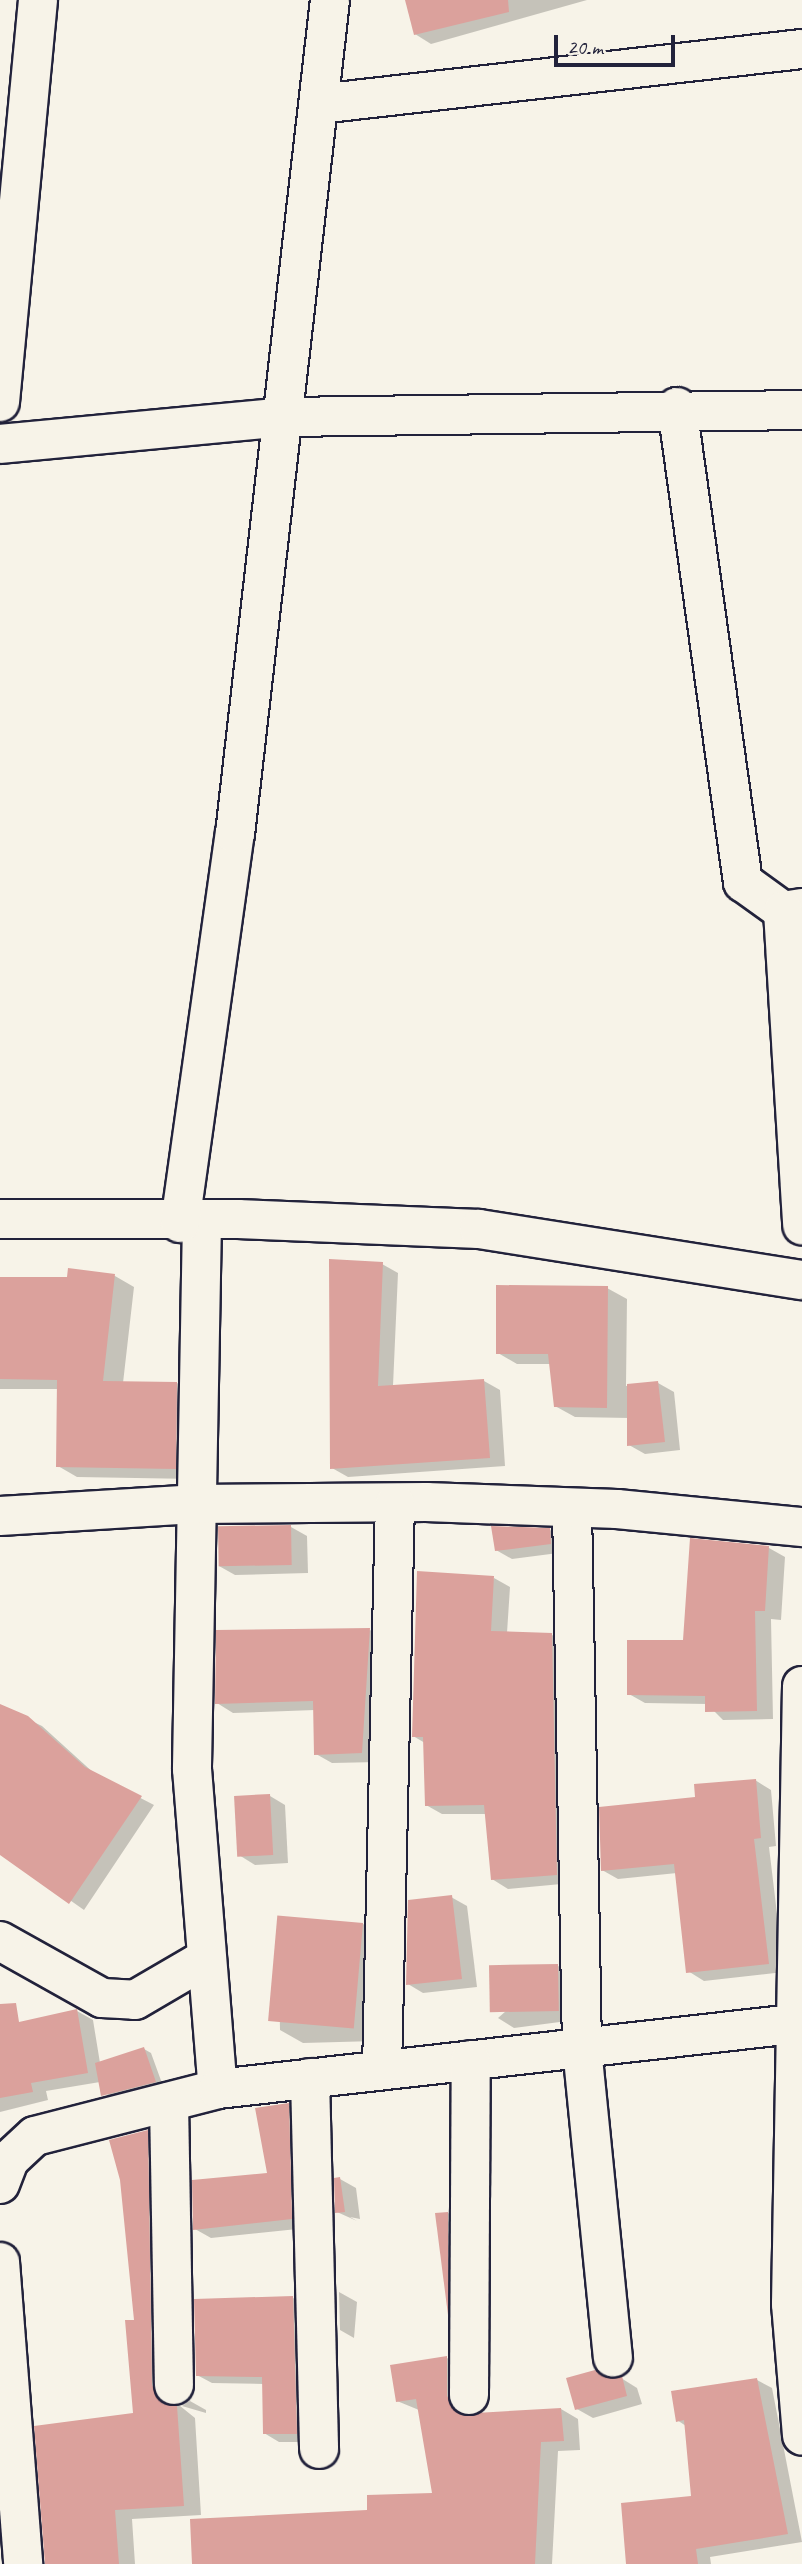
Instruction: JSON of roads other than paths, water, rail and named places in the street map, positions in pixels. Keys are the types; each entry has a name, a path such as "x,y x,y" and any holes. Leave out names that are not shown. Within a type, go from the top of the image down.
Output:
{"street":[{"path":"0,402 38,0"},
{"path":"218,2089 192,1769 195,1504 191,1222 330,0"},
{"path":"319,104 802,49"},
{"path":"677,407 743,883 793,909 802,1225"},
{"path":"0,444 284,417 677,407 802,410"},
{"path":"0,1219 480,1229 802,1280"},
{"path":"382,2070 395,1503"},
{"path":"0,1517 195,1504 395,1503 572,1508 802,1527"},
{"path":"572,1508 582,2048 613,2357"},
{"path":"802,1686 791,2304 802,2436"},
{"path":"0,1941 102,1998 135,2000 207,1958"},
{"path":"0,2184 9,2160 35,2136 218,2089 798,2024"},
{"path":"469,2395 471,2060"},
{"path":"310,2078 319,2449"},
{"path":"169,2102 174,2385"},
{"path":"0,2262 23,2564"}]}
